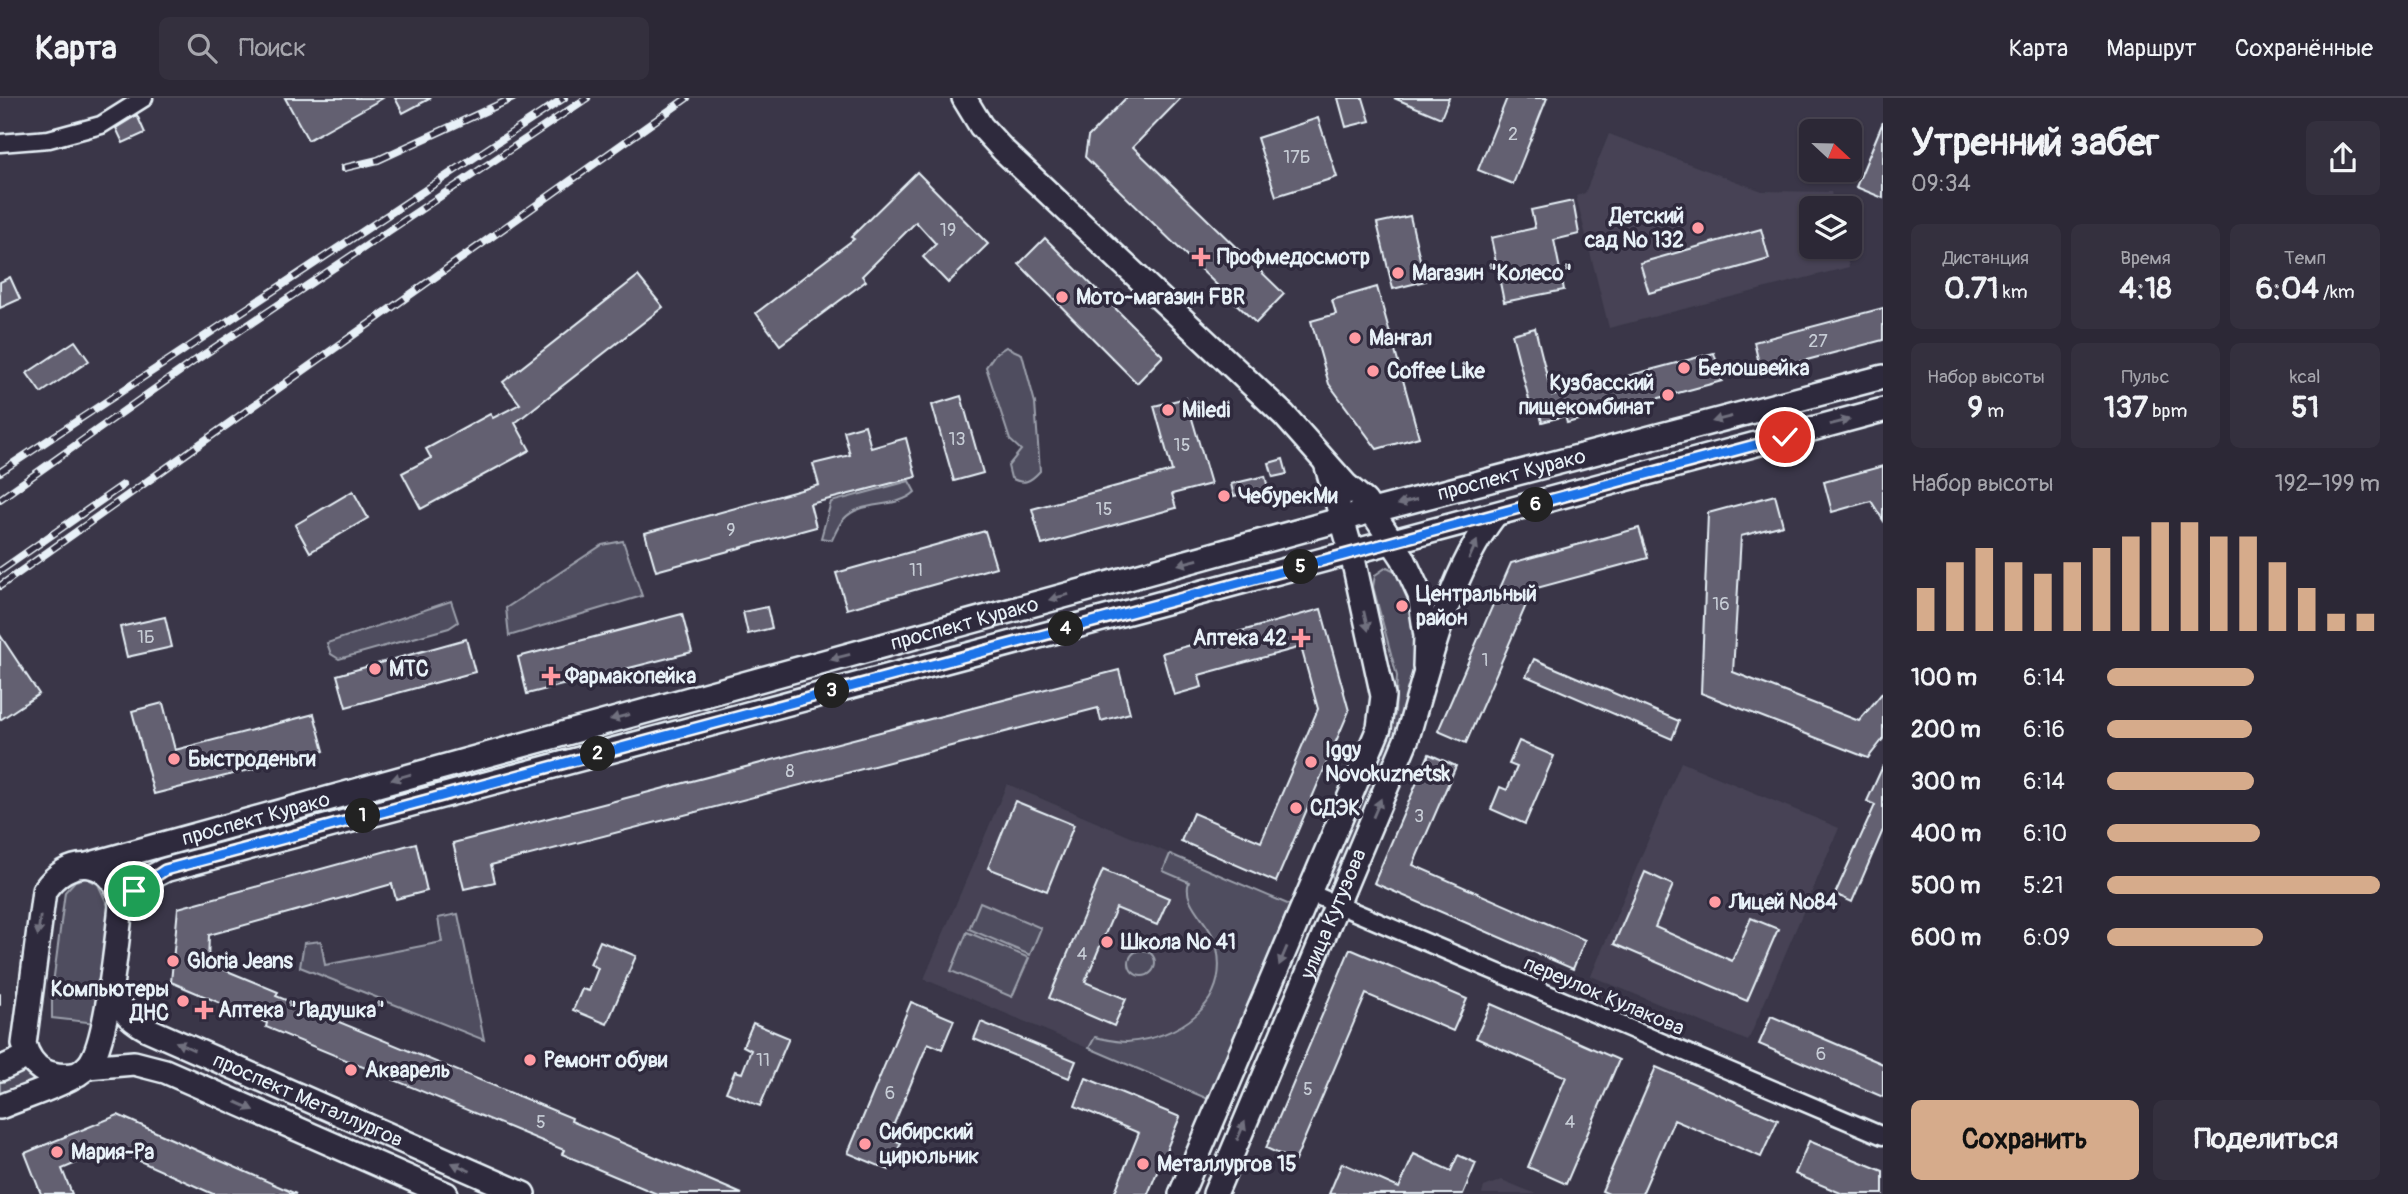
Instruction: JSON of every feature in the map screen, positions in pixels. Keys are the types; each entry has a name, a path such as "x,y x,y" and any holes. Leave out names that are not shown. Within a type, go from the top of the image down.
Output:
{"main road":[{"path":"964,98 981,126 1004,151 1276,407 1372,511 1403,558 1420,595 1426,636 1425,667"},
{"name":"проспект Курако","path":"28,1056 24,1044 44,891 54,876 66,868 87,865 1372,511 1883,377"},
{"name":"проспект Курако","path":"121,905 148,879 165,870 1883,410"},
{"name":"улица Кутузова","path":"1181,1194 1310,893 1384,711 1352,554 1326,463"},
{"name":"улица Кутузова","path":"1215,1194 1407,738 1425,667 1474,543 1494,516"},
{"path":"0,1107 83,1070 95,1056 110,986 122,897 116,884 105,872 87,865"},
{"name":"проспект Металлургов","path":"110,986 119,1006 130,1020 147,1030 523,1194"},
{"path":"0,1069 28,1056 45,1073 61,1077 83,1070"},
{"name":"проспект Металлургов","path":"83,1070 134,1063 165,1071 446,1194"}],"street":[{"path":"0,143 49,139 101,125 144,98"},
{"name":"переулок Кулакова","path":"1310,893 1883,1136"}],"shaded area":[{"name":"Детский сад № 132","path":"1609,134 1762,191 1831,192 1832,196 1799,196 1799,259 1847,259 1849,267 1609,328 1576,196 1585,193"},
{"path":"1006,347 1022,354 1035,403 1040,471 1030,480 1023,482 1011,478 1008,466 1021,450 1010,440 986,367 995,354"},
{"path":"909,481 915,492 907,498 859,509 843,520 832,540 821,538 831,502"},
{"path":"623,541 642,596 509,636 506,608 602,545"},
{"path":"1387,567 1401,574 1409,590 1417,642 1414,690 1339,879 1334,880 1331,873 1395,714 1397,676 1373,587 1375,575"},
{"path":"451,601 458,622 449,628 339,659 331,654 327,643"},
{"name":"Лицей №84","path":"1681,762 1839,828 1748,1041 1591,976"},
{"name":"Школа № 41","path":"1007,784 1290,905 1208,1099 924,979"},
{"path":"1170,854 1290,905 1208,1099 1089,1048 1095,1037 1127,1042 1165,1034 1196,1015 1208,1002 1215,986 1219,968 1214,939 1189,898 1189,882 1163,871"},
{"path":"86,878 98,884 109,908 96,1023 52,1018 52,991 65,892 75,881"},
{"path":"980,902 1041,928 1030,955 969,929"},
{"path":"458,914 484,1040 300,967 304,943 321,941 325,965 442,942 438,918"},
{"path":"967,932 1029,958 1012,997 951,971"},
{"path":"1142,950 1151,954 1155,963 1151,972 1142,976 1133,972 1129,963 1133,954"},
{"path":"27,1070 37,1075 36,1080 0,1096 0,1082"},
{"path":"1502,1180 1536,1194 1482,1194 1484,1187"}],"building":[{"path":"285,98 383,98 308,140"},
{"path":"395,98 431,98 403,113"},
{"path":"1126,98 1181,98 1133,147 1284,294 1256,323 1085,157 1088,137"},
{"path":"1338,98 1363,98 1370,121 1346,127"},
{"path":"1394,98 1449,98 1441,118"},
{"path":"1507,98 1547,98 1513,184 1478,170"},
{"path":"137,115 145,133 123,143 116,128"},
{"path":"1318,118 1337,177 1276,196 1257,138"},
{"path":"1883,122 1883,198 1856,187 1858,182 1862,182 1862,173"},
{"path":"917,172 988,244 948,283 923,257 936,244 916,222 862,276 866,281 780,345 756,313 854,239 851,237"},
{"path":"1573,201 1579,234 1554,240 1564,290 1504,302 1491,238 1535,228 1531,210"},
{"path":"1410,216 1425,281 1393,289 1377,223"},
{"path":"1761,229 1769,259 1649,293 1640,263"},
{"path":"1045,238 1163,356 1137,383 1019,264"},
{"path":"638,276 663,307 515,423 530,450 421,509 402,473 431,458 426,449 490,414 493,418 520,404 503,382"},
{"path":"10,277 20,299 0,308 0,282"},
{"path":"1377,287 1419,437 1377,449 1329,384 1311,321 1336,314 1332,300"},
{"path":"1883,308 1883,340 1761,372 1754,342"},
{"path":"1535,328 1552,396 1714,353 1722,381 1567,423 1565,416 1542,422 1538,406 1531,407 1512,334"},
{"path":"75,341 89,361 41,393 27,373"},
{"path":"961,396 983,473 954,481 932,405"},
{"path":"1186,398 1211,484 1172,494 1176,508 1042,545 1032,509 1172,471 1154,406"},
{"path":"865,425 871,448 906,438 916,477 810,504 816,527 656,571 645,533 819,485 813,464 850,455 844,431"},
{"path":"1283,459 1287,474 1273,477 1269,463"},
{"path":"1883,466 1883,520 1871,501 1832,512 1824,482"},
{"path":"1265,476 1268,488 1234,496 1231,484"},
{"path":"353,491 368,518 310,552 295,525"},
{"path":"1775,495 1783,525 1741,536 1733,672 1859,721 1883,692 1883,739 1868,758 1701,693 1708,513"},
{"path":"1639,528 1648,558 1533,589 1466,743 1438,731 1511,563"},
{"path":"985,531 996,567 847,609 836,573"},
{"path":"767,607 772,628 748,634 743,612"},
{"path":"1321,609 1349,711 1276,882 1181,841 1193,813 1261,842 1318,709 1301,647 1199,675 1202,687 1174,695 1162,653"},
{"path":"682,614 692,652 527,694 518,657"},
{"path":"165,617 172,647 127,657 120,627"},
{"path":"0,635 39,694 0,720"},
{"path":"466,639 475,672 346,707 337,675"},
{"path":"1534,659 1679,721 1672,739 1526,676"},
{"path":"1119,670 1130,713 1101,721 1098,708 491,865 495,882 464,889 453,843"},
{"path":"163,703 175,750 314,714 324,751 154,794 132,711"},
{"path":"1519,741 1554,756 1525,824 1491,809 1500,787 1507,790 1517,767 1509,764"},
{"path":"1429,754 1456,766 1413,865 1585,940 1573,969 1374,883"},
{"path":"1883,766 1883,830 1852,902 1835,894 1875,805 1867,801"},
{"path":"1015,801 1074,825 1047,891 988,868"},
{"path":"416,843 427,891 396,899 392,884 209,935 208,963 278,992 276,996 572,1118 571,1121 742,1194 657,1194 562,1154 564,1150 266,1027 267,1023 171,982 178,908"},
{"path":"1103,870 1169,898 1157,925 1116,908 1085,982 1126,999 1114,1026 1049,998"},
{"name":"Лицей №84","path":"1645,872 1673,885 1655,927 1732,961 1751,918 1778,929 1747,1001 1614,944"},
{"path":"600,941 636,956 607,1024 573,1010 582,989 589,991 598,968 590,964"},
{"path":"1350,949 1467,999 1453,1031 1366,994 1295,1161 1266,1148"},
{"path":"911,1002 954,1020 942,1049 928,1043 888,1138 901,1143 889,1170 848,1153"},
{"path":"1491,1004 1619,1060 1566,1184 1528,1167 1566,1077 1476,1038"},
{"path":"1771,1016 1883,1064 1883,1097 1759,1044"},
{"path":"981,1022 1076,1061 1069,1078 974,1039"},
{"path":"753,1023 789,1038 760,1106 726,1092 735,1071 742,1073 751,1050 743,1046"},
{"path":"1656,1067 1778,1120 1761,1157 1674,1120 1642,1194 1609,1194 1602,1191"},
{"name":"Металлургов 15","path":"1086,1078 1180,1117 1148,1194 1114,1194 1139,1133 1075,1106"},
{"path":"118,1115 296,1194 213,1194 111,1148 62,1169 72,1194 41,1194 25,1153"},
{"path":"1809,1141 1883,1171 1883,1194 1843,1194 1795,1174"},
{"path":"1414,1154 1451,1171 1458,1155 1476,1163 1463,1194 1329,1194 1342,1163 1399,1188"}],"tram line":[{"path":"0,994 0,1005"}],"railway":[{"path":"344,168 378,160 513,98"},
{"path":"0,472 564,98"},
{"path":"0,499 190,364 587,98"},
{"path":"0,586 687,98"},
{"path":"0,571 123,485"}],"place":[{"name":"Детский сад № 132","path":"1698,228"},
{"name":"Профмедосмотр","path":"1201,257"},
{"name":"Магазин \"Колесо\"","path":"1398,273"},
{"name":"Мото-магазин FBR","path":"1062,297"},
{"name":"Мангал","path":"1355,338"},
{"name":"Белошвейка","path":"1684,368"},
{"name":"Coffee Like","path":"1373,371"},
{"name":"Кузбасский пищекомбинат","path":"1668,395"},
{"name":"Miledi","path":"1168,410"},
{"name":"ЧебурекМи","path":"1224,496"},
{"name":"Центральный район","path":"1402,606"},
{"name":"Аптека 42","path":"1301,638"},
{"name":"МТС","path":"375,669"},
{"name":"Фармакопейка","path":"551,676"},
{"name":"Быстроденьги","path":"174,759"},
{"name":"Iggy Novokuznetsk","path":"1311,762"},
{"name":"СДЭК","path":"1296,808"},
{"name":"Лицей №84","path":"1715,902"},
{"name":"Школа № 41","path":"1107,942"},
{"name":"Gloria Jeans","path":"173,961"},
{"name":"Компьютеры ДНС","path":"183,1001"},
{"name":"Аптека \"Ладушка\"","path":"204,1010"},
{"name":"Ремонт обуви","path":"530,1060"},
{"name":"Акварель","path":"351,1070"},
{"name":"Сибирский цирюльник","path":"865,1144"},
{"name":"Мария-Ра","path":"57,1152"},
{"name":"Металлургов 15","path":"1143,1164"}],"route":[{"path":"134,891 165,870 1785,437"}]}
